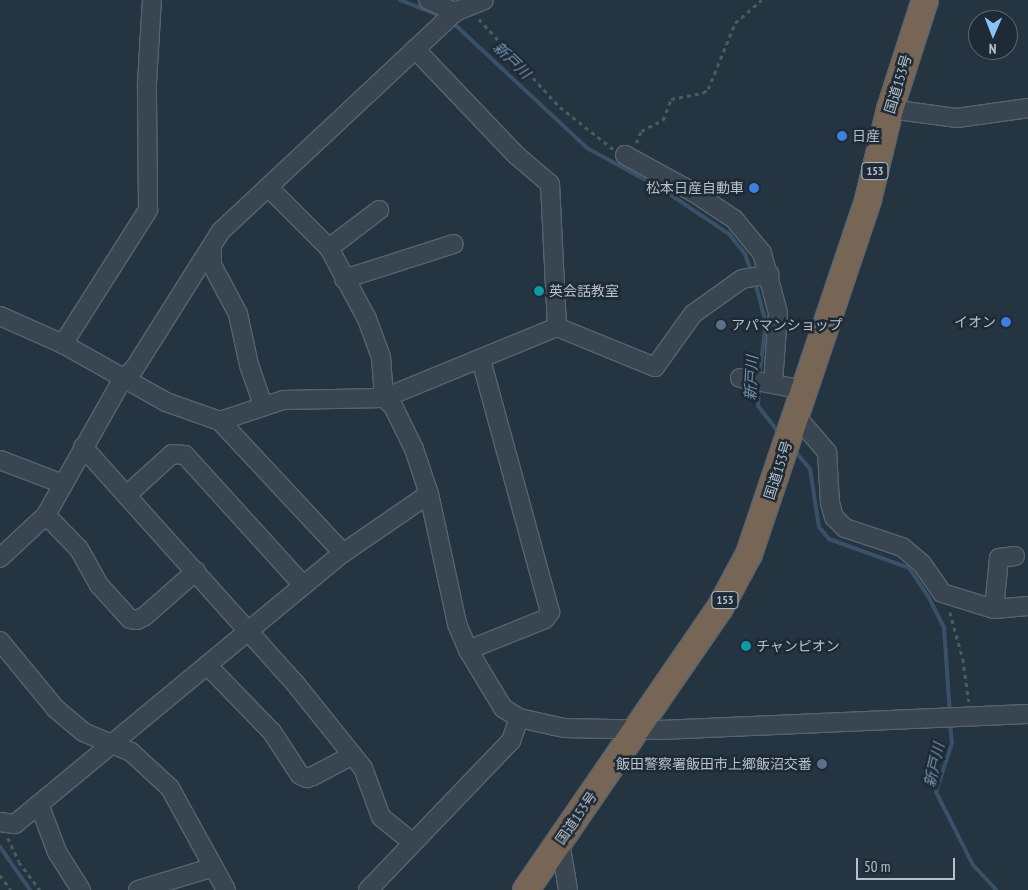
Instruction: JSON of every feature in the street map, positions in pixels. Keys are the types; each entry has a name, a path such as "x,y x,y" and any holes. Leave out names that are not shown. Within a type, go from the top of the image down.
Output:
{"highway":[{"name":"国道153号","path":"526,890 638,729 734,584 762,522 868,200 890,109 925,0"}],"street":[{"path":"63,344 148,210 147,83 152,0"},
{"path":"428,0 465,8"},
{"path":"0,558 46,515 122,380 134,369 221,231 269,188 438,27 465,8"},
{"path":"415,49 516,155 550,184 557,327"},
{"path":"890,109 957,118 1028,108"},
{"path":"626,155 693,192 734,219 762,253 766,274 778,313 771,382"},
{"path":"269,188 329,248 344,280 367,319 381,357 384,398 393,406 414,449 429,494 457,624 468,650 503,708 519,718 564,728 638,729 1028,714"},
{"path":"329,248 379,210"},
{"path":"344,280 454,244"},
{"path":"212,248 212,265 238,314 249,365 263,405"},
{"path":"220,421 263,405 283,400 384,398 557,327 654,367 693,314 742,279 766,274"},
{"path":"0,316 63,344 122,380 189,412 220,421 343,553"},
{"path":"468,650 545,619 550,612 481,359"},
{"path":"745,379 771,382 804,390"},
{"path":"794,422 827,452 830,503 834,517 854,532 902,547 922,564 942,593 994,608 1028,606"},
{"path":"83,447 248,630 363,768 381,817 413,843"},
{"path":"127,495 172,454 185,455 304,585"},
{"path":"0,460 63,484"},
{"path":"3,824 15,824 343,553 429,494"},
{"path":"46,515 79,549 99,585 130,619 137,620 145,616 196,571"},
{"path":"994,608 999,558 1015,556"},
{"path":"0,641 56,709 83,732 111,746 131,752 170,788 226,890"},
{"path":"207,665 272,732 300,775 314,776 352,755"},
{"path":"368,890 511,741 519,718"},
{"path":"39,804 57,852 81,890"},
{"path":"560,842 568,890"},
{"path":"138,890 214,867"}],"path":[{"path":"465,8 560,107 618,153 626,155 632,151 641,131 663,120 672,99 703,93 708,89 735,23 761,0"},
{"path":"942,593 955,624 963,659 965,716"},
{"path":"3,824 8,841 19,862 40,890"},
{"path":"0,875 11,890"}],"waterway":[{"name":"新戸川","path":"400,0 443,17"},
{"name":"新戸川","path":"451,21 587,148 662,189 729,234 745,254 752,273"},
{"name":"新戸川","path":"755,282 766,323 759,378"},
{"name":"新戸川","path":"759,387 758,406 779,433"},
{"name":"新戸川","path":"794,450 810,469 819,527 829,539 909,568 928,596 944,628 950,713"},
{"name":"新戸川","path":"950,722 952,743 936,792 973,865 996,890"},
{"path":"0,847 30,890"}],"place":[{"name":"日産","path":"842,136"},
{"name":"松本日産自動車","path":"754,188"},
{"name":"英会話教室","path":"539,291"},
{"name":"イオン","path":"1006,322"},
{"name":"アパマンショップ","path":"721,325"},
{"name":"チャンピオン","path":"746,646"},
{"name":"飯田警察署飯田市上郷飯沼交番","path":"822,764"}]}
